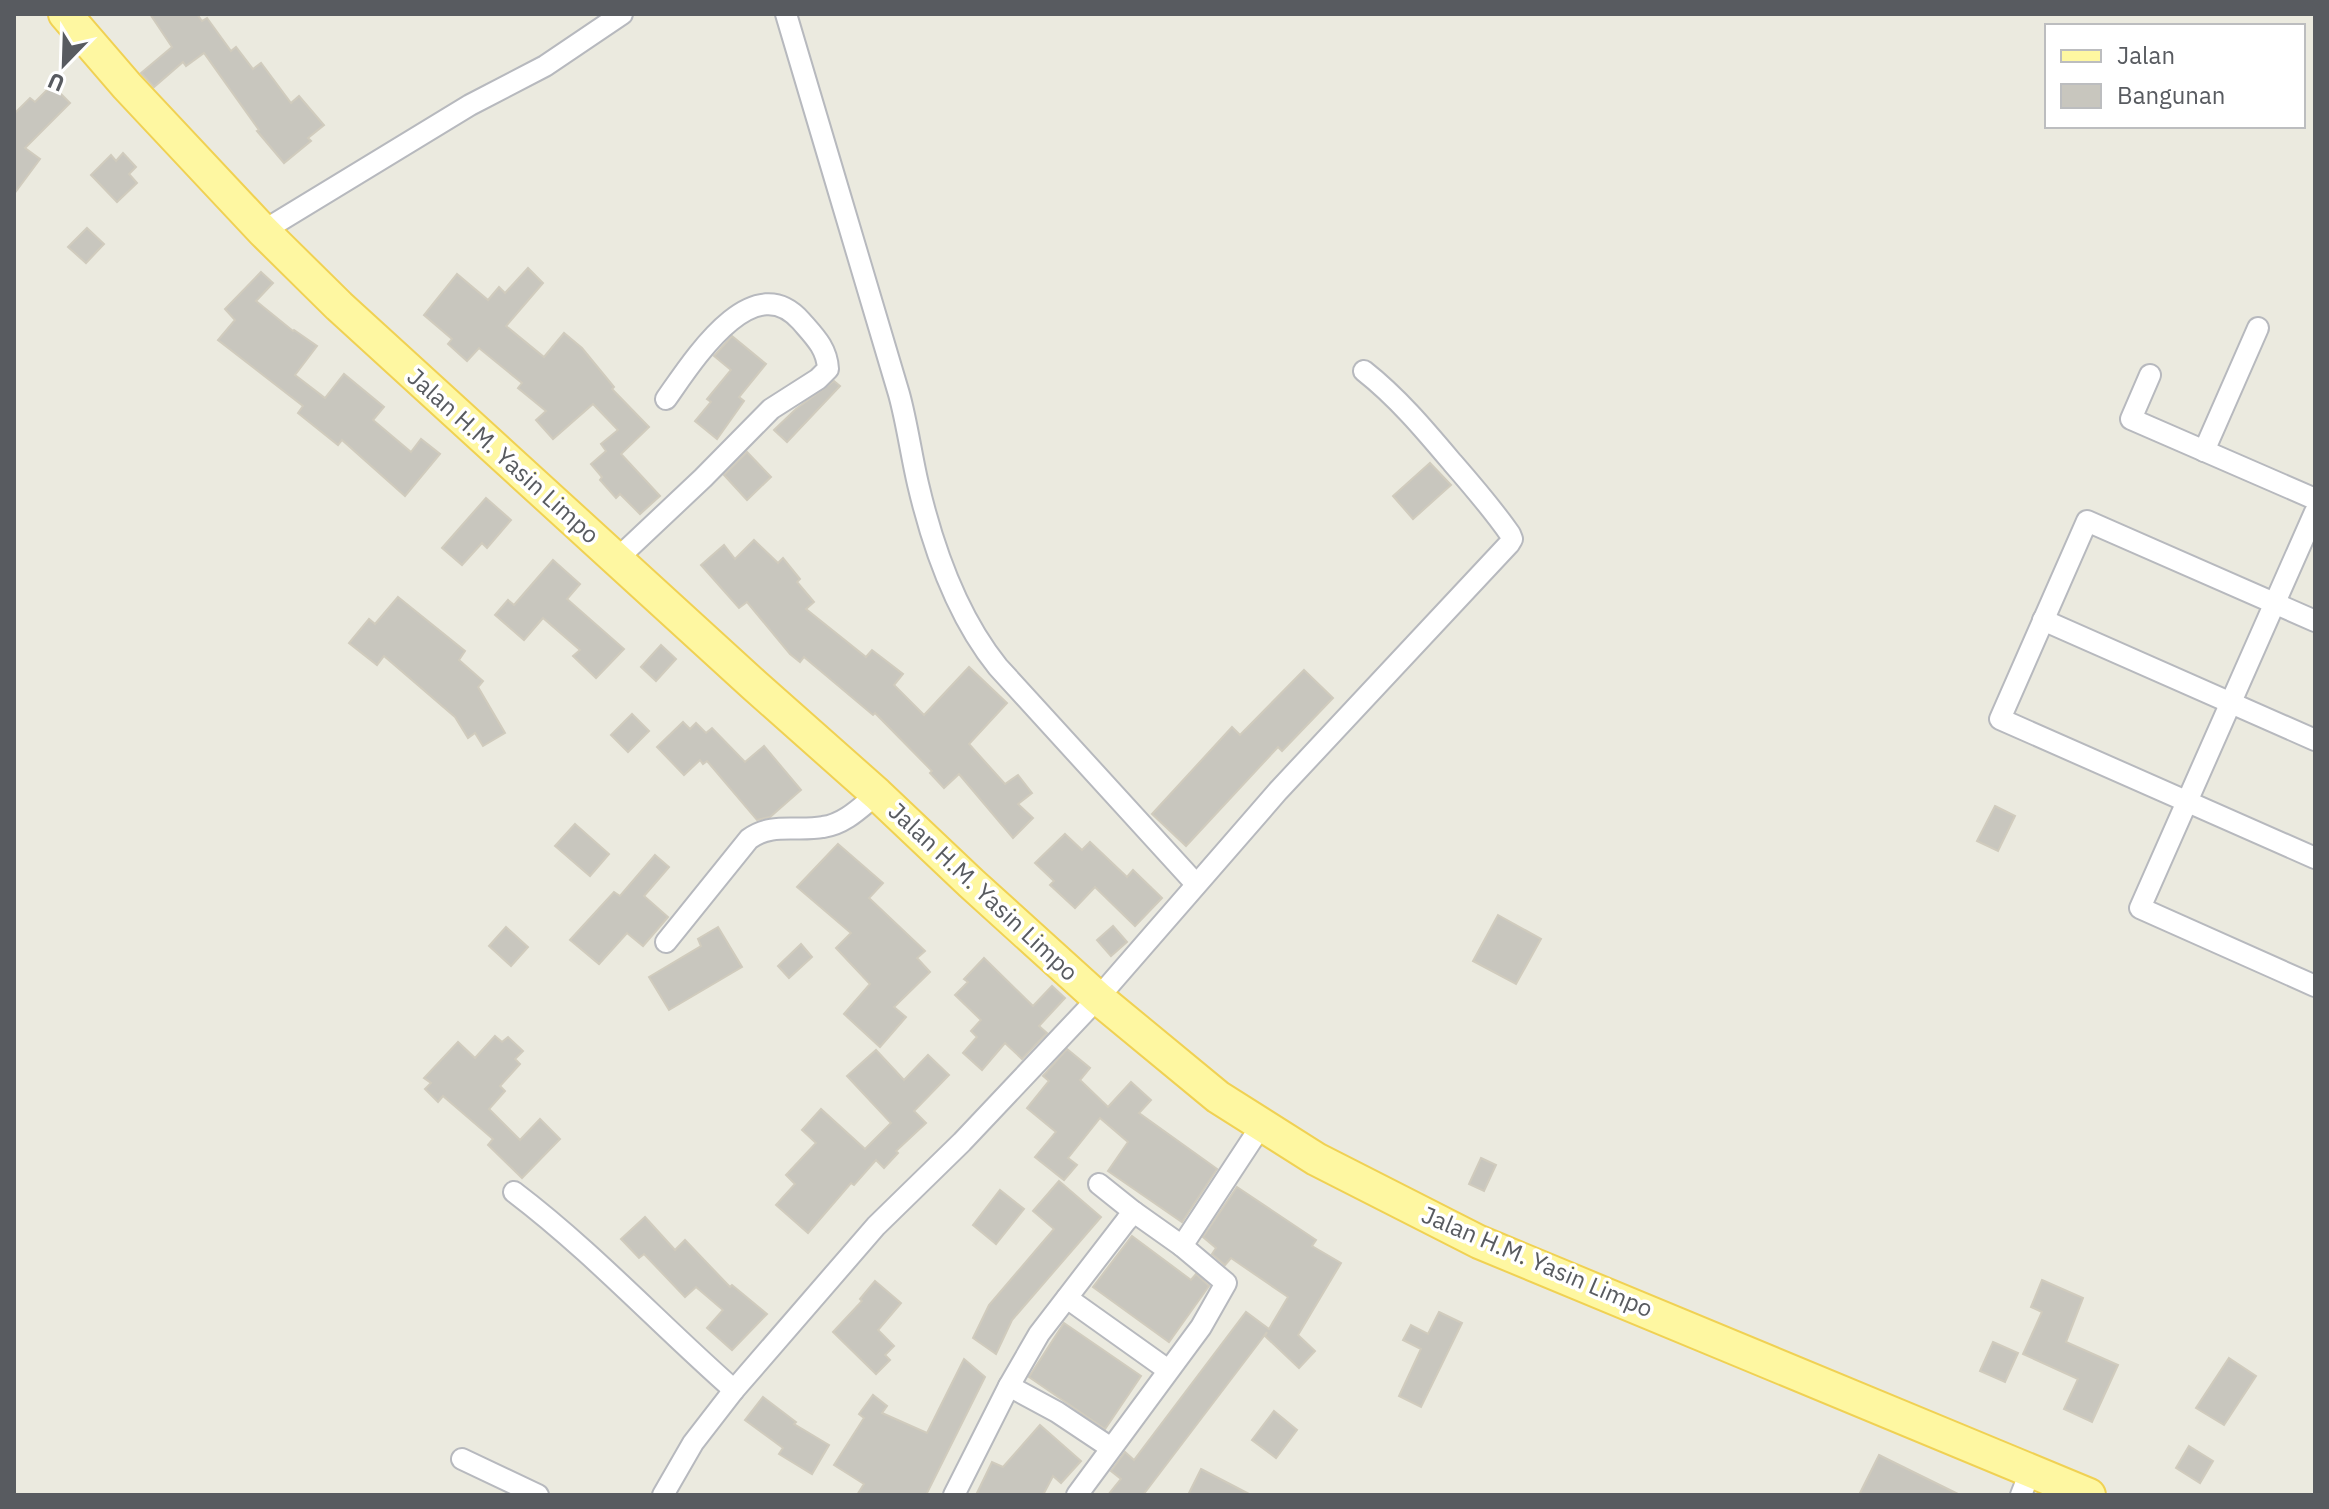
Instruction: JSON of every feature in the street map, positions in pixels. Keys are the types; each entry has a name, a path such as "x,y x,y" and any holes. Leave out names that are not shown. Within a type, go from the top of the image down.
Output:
{"main road":[{"name":"Jalan H.M. Yasin Limpo","path":"65,14 127,86 263,231 339,306 1098,998 1180,1067 1261,1126 1316,1159 1479,1242 1695,1330 2025,1484 2089,1495"}],"street":[{"path":"263,231 470,105 545,66 622,14"},
{"path":"786,14 900,398 936,546 957,598 982,648 1196,884"},
{"path":"617,559 771,409 818,379 828,369 828,357 792,311 776,305 752,307 718,332 666,399"},
{"path":"2204,451 2258,328"},
{"path":"663,1495 693,1443 734,1390 876,1226 953,1151 1098,998 1196,884 1512,539 1496,515 1422,427 1364,371"},
{"path":"2150,375 2131,419 2315,499"},
{"path":"2315,512 2140,908 2315,986"},
{"path":"2315,621 2087,521 2000,719 2315,858"},
{"path":"2043,620 2315,740"},
{"path":"666,942 749,839 759,832 777,827 824,827 850,817 877,794"},
{"path":"1182,1246 1261,1126"},
{"path":"1077,1495 1201,1327 1226,1283 1099,1184"},
{"path":"514,1192 575,1240 734,1390"},
{"path":"954,1495 1039,1334 1134,1212"},
{"path":"1067,1298 1168,1370"},
{"path":"1009,1386 1057,1412 1111,1448"},
{"path":"462,1459 538,1495"}],"building":[{"path":"150,14 197,14 202,21 207,18 231,51 236,47 253,69 261,63 291,103 299,96 324,125 308,138 311,141 284,163 257,131 204,53 186,66 183,62 154,87 141,73 172,47"},
{"path":"52,85 70,103 25,148 40,159 14,194 14,114 30,98 35,102"},
{"path":"123,153 136,167 129,174 137,183 117,202 91,175 111,155 116,161"},
{"path":"87,228 104,244 86,263 68,247"},
{"path":"528,268 543,283 506,326 544,357 564,333 582,348 614,387 612,389 649,427 621,454 660,496 640,514 620,494 616,498 591,464 606,451 601,444 618,430 593,404 553,439 536,420 546,411 518,388 522,383 479,348 467,361 448,344 452,339 424,315 457,274 488,300 499,287 505,293"},
{"path":"261,272 273,283 256,301 317,346 295,375 325,398 344,374 384,407 373,420 411,452 421,439 440,454 405,496 342,440 338,445 298,413 303,406 218,340 235,320 225,309"},
{"path":"732,336 766,364 739,397 744,401 717,439 695,421 711,402 707,399 731,370 714,356"},
{"path":"834,381 840,386 787,442 774,430 796,409"},
{"path":"747,452 771,477 747,500 724,475"},
{"path":"1430,463 1451,485 1413,519 1393,496"},
{"path":"486,498 511,520 487,548 482,543 462,565 442,548"},
{"path":"754,540 778,563 783,558 800,579 797,582 814,602 806,609 866,657 872,650 903,674 894,685 924,715 969,667 1007,703 969,744 1005,784 1018,775 1032,793 1018,804 1033,818 1013,838 959,774 944,788 930,773 932,771 875,713 873,715 804,657 800,662 790,654 747,602 739,608 701,565 724,545 735,559"},
{"path":"553,560 580,584 567,599 624,649 596,678 573,656 580,650 543,618 524,640 495,615 508,600 514,605"},
{"path":"398,597 465,651 459,660 483,681 478,687 505,733 483,746 475,733 468,738 455,717 384,656 377,665 349,643 369,619 375,624"},
{"path":"661,645 676,659 656,681 641,667"},
{"path":"1304,670 1333,698 1282,751 1278,747 1186,846 1152,814 1232,727 1240,735"},
{"path":"632,714 649,731 628,752 611,735"},
{"path":"683,722 690,729 696,723 706,733 712,728 745,762 764,746 801,790 770,817 757,820 707,761 703,764 700,760 684,775 657,747"},
{"path":"1995,806 2015,816 1998,851 1977,841"},
{"path":"575,824 609,854 590,876 555,846"},
{"path":"1065,834 1082,850 1090,842 1127,877 1133,870 1162,898 1135,926 1095,887 1075,908 1050,885 1054,881 1035,863"},
{"path":"838,844 883,883 869,898 925,951 917,958 930,972 894,1007 906,1017 880,1047 844,1014 870,984 836,948 851,933 797,887"},
{"path":"655,855 669,867 644,896 668,917 643,946 627,933 599,964 570,940 614,892 620,896"},
{"path":"1498,915 1541,939 1516,984 1473,961"},
{"path":"1113,926 1127,942 1111,956 1097,940"},
{"path":"506,927 528,947 511,966 489,946"},
{"path":"718,927 742,967 669,1010 649,977 701,946 698,939"},
{"path":"801,944 812,957 789,978 778,966"},
{"path":"984,958 1033,1006 1052,986 1065,998 1039,1026 1047,1033 1022,1059 1005,1043 982,1070 963,1053 977,1037 971,1031 981,1020 955,995 968,982 964,979"},
{"path":"495,1036 502,1042 508,1037 523,1051 515,1059 520,1064 500,1086 505,1091 489,1109 520,1140 540,1119 560,1139 522,1178 488,1145 493,1139 443,1096 438,1102 425,1089 431,1083 424,1078 458,1042 475,1058"},
{"path":"1067,1049 1090,1068 1080,1080 1108,1107 1131,1082 1151,1100 1139,1113 1217,1169 1182,1222 1108,1171 1128,1142 1100,1118 1068,1158 1077,1165 1064,1180 1035,1157 1056,1132 1027,1108 1049,1081 1043,1076"},
{"path":"876,1050 904,1080 928,1055 949,1075 914,1111 926,1123 896,1151 898,1153 884,1168 876,1160 854,1185 851,1183 808,1233 776,1205 795,1184 786,1175 816,1143 802,1130 821,1109 865,1149 891,1123 847,1076"},
{"path":"1481,1158 1496,1165 1484,1191 1469,1184"},
{"path":"1059,1181 1101,1217 1012,1320 996,1354 973,1338 989,1305 1054,1229 1033,1211"},
{"path":"1237,1187 1316,1240 1312,1246 1341,1263 1298,1335 1315,1351 1299,1368 1265,1336 1267,1332 1143,1495 1108,1495 1121,1479 1111,1471 1125,1452 1134,1460 1246,1312 1269,1329 1288,1297 1231,1258 1225,1265 1212,1254 1216,1248 1203,1237"},
{"path":"1000,1190 1024,1209 996,1244 973,1225"},
{"path":"645,1217 675,1250 685,1240 730,1287 732,1285 767,1314 732,1350 707,1328 723,1310 696,1287 685,1297 644,1254 639,1258 621,1239"},
{"path":"1132,1236 1191,1280 1196,1274 1209,1286 1169,1342 1093,1287"},
{"path":"2042,1280 2083,1298 2066,1342 2118,1365 2092,1422 2064,1409 2078,1379 2023,1354 2042,1312 2031,1307"},
{"path":"875,1281 901,1303 878,1330 894,1346 885,1355 890,1360 876,1374 833,1332 862,1301 860,1299"},
{"path":"1439,1312 1462,1323 1421,1407 1399,1396 1421,1349 1403,1340 1411,1325 1428,1334"},
{"path":"1064,1323 1141,1376 1105,1429 1029,1377"},
{"path":"1993,1342 2018,1353 2005,1382 1980,1371"},
{"path":"2229,1358 2256,1376 2224,1425 2196,1408"},
{"path":"964,1359 985,1377 926,1495 857,1495 864,1484 834,1465 864,1418 859,1414 873,1395 887,1406 882,1413 927,1433"},
{"path":"763,1397 796,1422 794,1424 829,1445 812,1474 779,1454 783,1448 745,1420"},
{"path":"1274,1411 1297,1430 1276,1458 1252,1440"},
{"path":"1040,1425 1081,1461 1061,1483 1053,1476 1043,1495 976,1495 992,1462 1003,1467"},
{"path":"2189,1446 2213,1461 2200,1483 2176,1468"},
{"path":"1879,1455 1960,1495 1859,1495"},
{"path":"1201,1469 1251,1495 1188,1495"}]}
